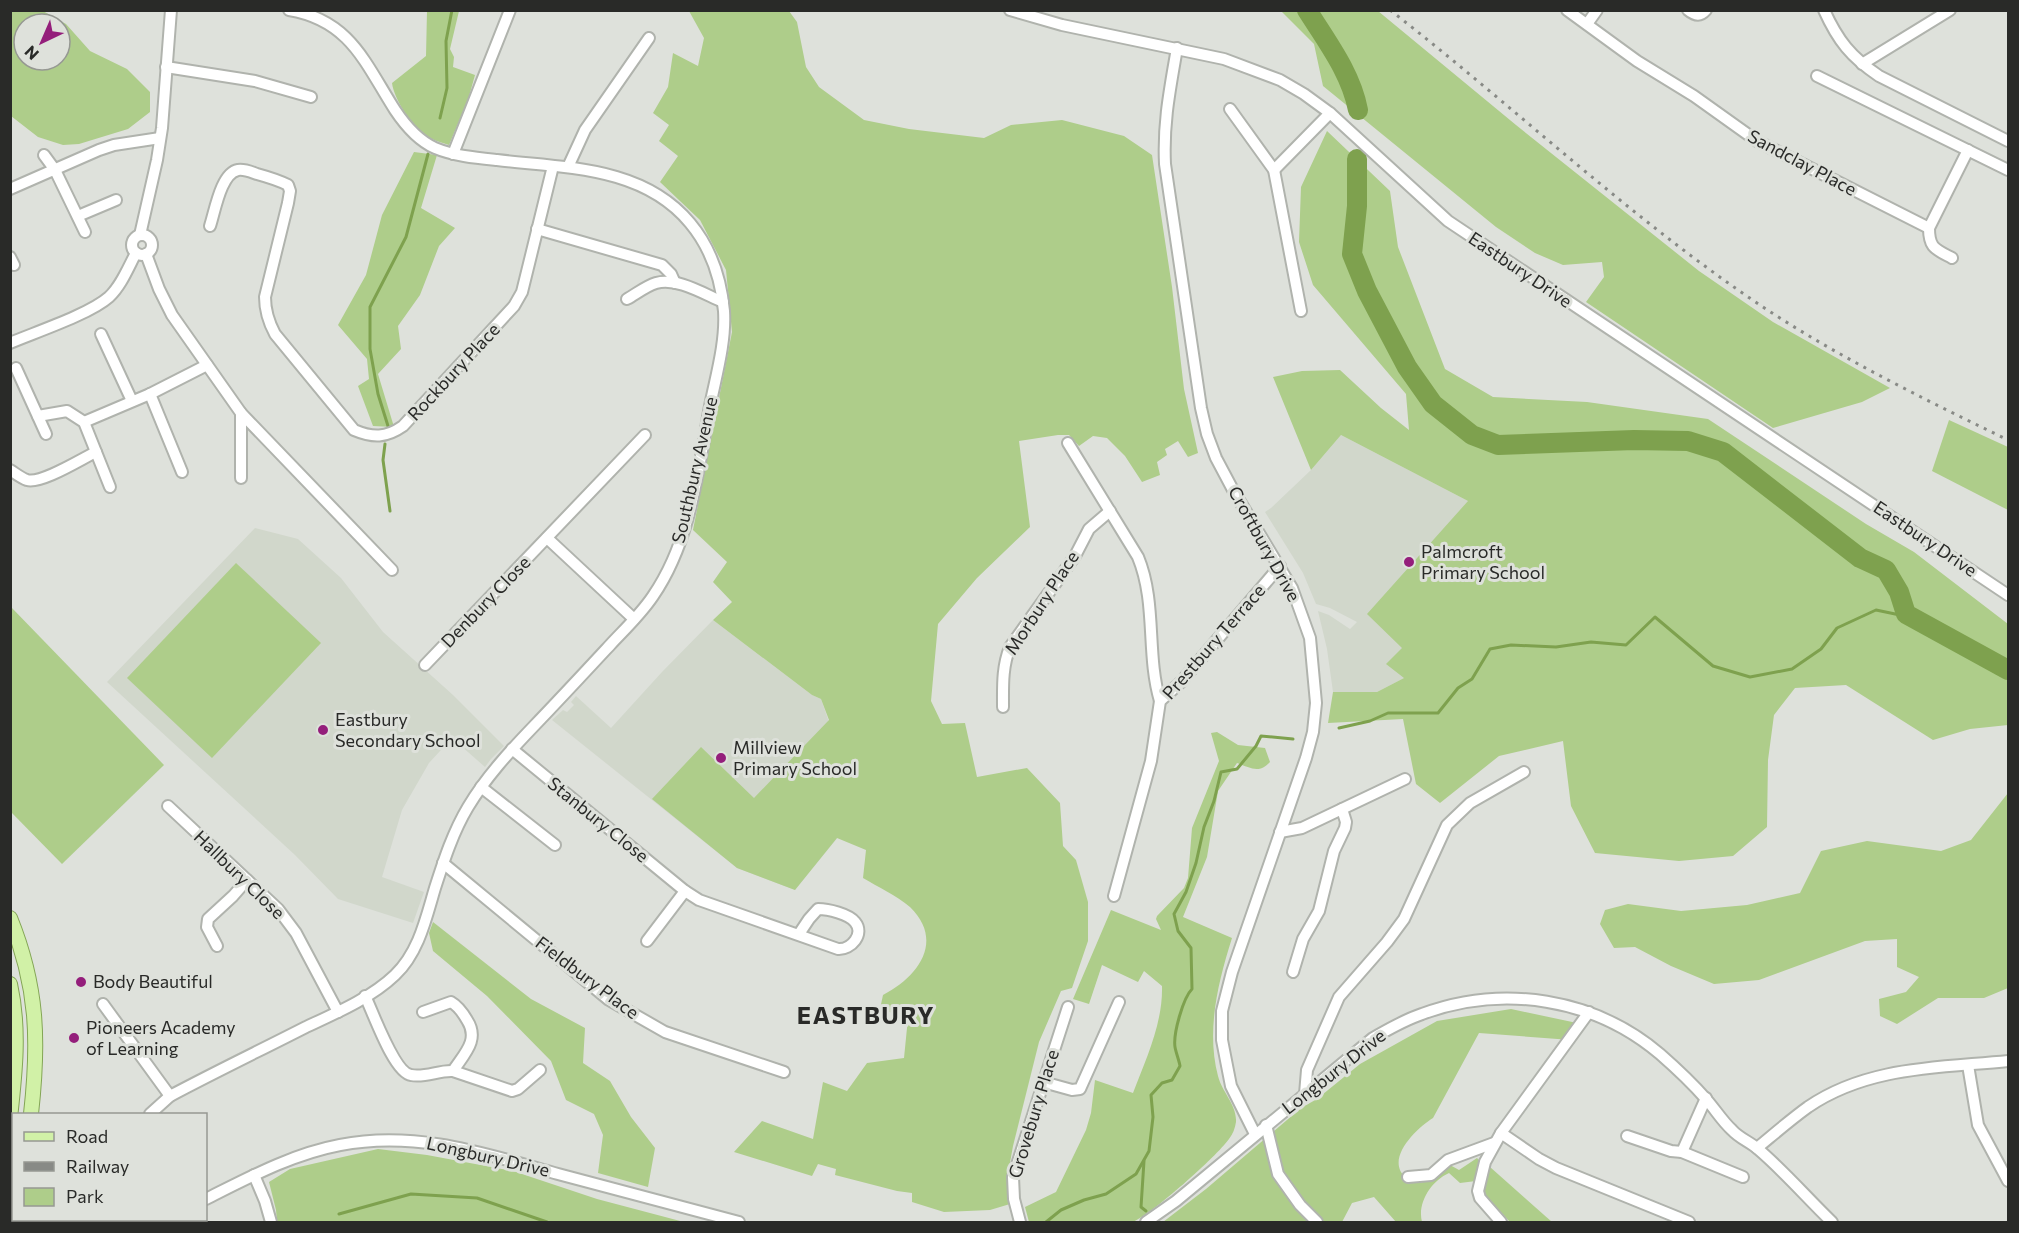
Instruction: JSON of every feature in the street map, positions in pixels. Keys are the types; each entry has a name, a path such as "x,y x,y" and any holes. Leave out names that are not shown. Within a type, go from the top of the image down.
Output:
{"main road":[{"path":"10,918 19,940 34,1006 36,1069 31,1113"},
{"path":"10,984 16,1022 17,1060 10,1118"}],"street":[{"path":"171,10 164,113 157,160 140,235 132,241 132,248 141,254 165,303 241,413 392,570"},
{"name":"Southbury Avenue","path":"151,1113 170,1095 366,996 385,984 407,962 422,930 443,863 463,815 481,788 512,749 655,595 671,567 690,512 719,361 724,323 723,302 717,273 707,247 691,223 656,193 614,176 568,167 453,154 437,149 414,135 345,35 324,20 289,10"},
{"path":"453,154 510,10"},
{"name":"Eastbury Drive","path":"1010,10 1062,25 1224,59 1280,80 1304,94 1330,113 1448,221 2008,595"},
{"name":"Sandclay Place","path":"1567,10 1637,61 1681,88 1757,141 1929,228"},
{"path":"1587,24 1597,10"},
{"path":"1688,10 1694,15 1700,15 1706,10"},
{"path":"1824,10 1844,47 1862,64 1879,76 2008,141"},
{"path":"1862,64 1950,10"},
{"path":"568,167 585,130 649,38"},
{"name":"Croftbury Drive","path":"1177,48 1165,112 1165,164 1201,408 1216,458 1292,588 1310,638 1316,704 1313,732 1306,758 1232,972 1222,1011 1222,1040 1232,1086 1255,1134"},
{"path":"166,67 255,81 310,97"},
{"path":"1817,76 2008,170"},
{"path":"1230,109 1274,170 1301,311"},
{"path":"1274,170 1330,113"},
{"path":"10,189 114,145 160,138"},
{"path":"1952,258 1931,245 1929,228 1968,150"},
{"path":"44,155 55,170 85,232"},
{"name":"Rockbury Place","path":"210,226 223,183 229,174 236,170 244,170 288,185 290,191 288,203 265,297 269,322 275,334 354,430 368,436 380,436 392,433 403,426 508,315 522,291 553,166"},
{"path":"78,216 116,200"},
{"path":"537,229 662,265 671,274 675,283"},
{"path":"10,343 94,307 107,299 141,254 151,250 152,243 149,238 140,235"},
{"path":"627,299 655,283 665,282 675,283 723,302"},
{"path":"101,334 132,401"},
{"path":"84,422 150,394 207,365"},
{"path":"16,368 46,434"},
{"path":"150,394 182,472"},
{"path":"38,416 67,411 84,422 110,487"},
{"path":"241,413 241,478"},
{"name":"Denbury Close","path":"425,666 645,435"},
{"path":"1068,443 1138,557 1147,583 1154,679 1160,700"},
{"path":"10,470 26,480 33,480 48,476 96,452"},
{"name":"Morbury Place","path":"1003,707 1004,668 1010,647 1075,556 1089,529 1110,511"},
{"path":"547,538 634,619"},
{"name":"Prestbury Terrace","path":"1114,896 1151,761 1160,700 1181,682 1280,566"},
{"name":"Stanbury Close","path":"512,749 685,891 711,905 828,946 845,949 856,939 858,930 853,920 826,909 818,909 799,934"},
{"path":"1305,1094 1307,1070 1339,997 1404,919 1447,825 1470,803 1524,772"},
{"path":"1280,832 1302,828 1405,779"},
{"path":"481,788 555,845"},
{"name":"Hallbury Close","path":"168,806 271,901 287,920 338,1012"},
{"path":"1293,972 1303,939 1321,904 1334,851 1345,828 1346,822 1342,809"},
{"name":"Fieldbury Place","path":"443,863 624,1010 665,1032 784,1072"},
{"path":"217,946 207,927 208,919 247,880"},
{"path":"647,941 685,891"},
{"path":"366,996 393,1058 403,1071 414,1076 444,1070 453,1071 512,1090 518,1089 540,1070"},
{"name":"Longbury Drive","path":"1146,1222 1176,1201 1373,1038 1399,1023 1442,1007 1483,999 1509,998 1560,1004 1589,1012 1611,1021 1645,1042 1706,1098 1732,1131 1757,1148 1832,1222"},
{"path":"423,1012 451,1002 463,1012 471,1026 474,1034 472,1040 453,1071"},
{"path":"1043,1082 1072,1090 1080,1089 1119,1002"},
{"path":"103,1004 170,1095"},
{"name":"Grovebury Place","path":"1020,1222 1014,1199 1013,1177 1068,1007"},
{"path":"1501,1222 1480,1198 1478,1191 1485,1162 1494,1143 1589,1012"},
{"path":"1757,1148 1809,1107 1856,1083 1902,1070 2008,1061"},
{"path":"1968,1065 1978,1125 2008,1181"},
{"path":"1682,1152 1706,1098"},
{"path":"1266,1125 1278,1174 1300,1205 1317,1222"},
{"path":"1501,1133 1548,1164 1689,1222"},
{"path":"1627,1136 1671,1151 1682,1152 1743,1178"},
{"name":"Longbury Drive","path":"207,1198 254,1174 315,1151 365,1141 413,1140 466,1149 739,1222"},
{"path":"1408,1177 1431,1176 1448,1161 1494,1143"},
{"path":"254,1174 271,1222"},
{"path":"10,1221 21,1222"}],"shaded area":[{"name":"Palmcroft Primary School","path":"1341,435 1468,501 1404,678 1377,692 1333,692 1327,649 1318,611 1329,615 1350,629 1357,622 1330,608 1316,604 1303,573 1265,512 1311,470"},
{"name":"Eastbury Secondary School","path":"255,528 298,539 341,578 383,632 453,695 504,746 485,767 452,738 429,763 402,810 382,877 424,892 413,923 338,899 295,855 107,682"},
{"name":"Millview Primary School","path":"713,620 812,695 821,699 837,745 856,815 795,890 737,868 552,720 563,710 567,712 574,705 571,702 576,696 611,728"}],"green space":[{"path":"11,10 45,12 12,12 12,72 72,72 72,31 90,51 127,69 150,92 150,112 128,129 79,144 63,145 38,137 11,116"},
{"path":"427,11 459,11 450,49 454,57 453,67 475,75 468,100 449,145 421,132 400,104 393,90 392,83 426,56"},
{"path":"689,11 789,11 797,22 806,67 819,87 864,120 909,129 984,138 1011,125 1062,120 1124,136 1152,155 1172,287 1184,389 1198,453 1188,457 1178,441 1165,449 1167,455 1157,462 1160,475 1142,482 1125,456 1107,438 1093,436 1079,446 1069,435 1019,441 1030,527 977,578 938,624 931,701 942,724 965,723 977,777 1027,768 1060,803 1063,846 1076,860 1088,902 1088,941 1072,988 1061,991 1039,1042 1009,1168 1010,1204 990,1210 944,1212 912,1202 912,1193 835,1175 836,1169 818,1164 812,1176 734,1152 762,1121 813,1139 823,1082 847,1091 867,1063 904,1058 908,1018 880,1009 883,995 907,978 916,968 923,957 926,945 925,933 920,920 910,907 863,878 866,850 837,838 795,890 737,868 652,799 701,747 754,798 829,720 821,699 812,695 713,620 732,602 713,582 727,562 693,530 732,332 726,270 700,220 660,182 678,156 659,141 669,125 653,113 668,87 673,53 698,66 704,38"},
{"path":"1281,11 1378,11 1699,271 1773,322 1890,388 1862,402 1773,428 1586,302 1604,277 1602,262 1563,265 1535,253 1496,227 1323,86 1314,44"},
{"path":"1327,131 1390,191 1398,247 1445,369 1493,397 1587,402 1708,419 1866,524 1914,552 2008,624 2008,725 1970,729 1933,740 1846,685 1795,688 1774,715 1768,760 1767,827 1733,856 1679,861 1595,853 1571,806 1563,741 1499,756 1440,803 1416,784 1403,719 1328,723 1333,692 1377,692 1404,678 1386,664 1402,648 1367,614 1468,501 1341,435 1311,470 1273,377 1302,371 1340,370 1409,430 1406,394 1313,285 1299,242 1301,187"},
{"path":"414,152 437,155 421,208 455,228 439,246 420,295 398,326 401,349 378,374 394,427 373,426 358,386 369,379 367,359 338,325 366,275 382,215"},
{"path":"1949,420 2008,447 2008,510 1932,471"},
{"path":"236,563 321,643 212,758 127,678"},
{"path":"11,607 164,765 62,864 11,812"},
{"path":"1217,732 1238,745 1265,748 1270,762 1258,769 1237,763 1218,791 1207,857 1183,917 1232,938 1218,989 1213,1042 1218,1076 1236,1116 1234,1131 1198,1171 1155,1208 1133,1222 1029,1222 1025,1207 1056,1192 1086,1130 1091,1113 1095,1080 1133,1093 1153,1041 1160,1014 1162,986 1144,971 1138,982 1102,965 1089,1004 1073,999 1111,910 1161,930 1157,916 1184,888 1188,878 1192,828 1219,761 1211,733"},
{"path":"2008,793 2008,988 1984,998 1938,998 1897,1024 1880,1016 1879,999 1906,992 1919,977 1897,967 1897,939 1865,941 1759,980 1714,984 1671,966 1635,947 1614,948 1600,924 1605,910 1628,904 1681,911 1747,905 1800,893 1821,851 1867,841 1941,851 1971,840"},
{"path":"433,922 531,999 585,1028 583,1063 610,1081 631,1117 655,1148 648,1187 598,1173 603,1135 594,1114 566,1100 551,1061 487,996 433,951 429,933"},
{"path":"1511,1009 1577,1023 1571,1040 1479,1033 1433,1118 1412,1136 1401,1153 1400,1169 1405,1177 1420,1183 1450,1165 1459,1170 1477,1158 1481,1162 1476,1181 1460,1183 1449,1173 1436,1181 1424,1200 1422,1222 1396,1222 1374,1197 1352,1203 1342,1222 1163,1222 1206,1189 1301,1108 1317,1099 1360,1064 1437,1021"},
{"path":"378,1149 427,1155 513,1171 597,1199 684,1222 277,1222 269,1182 290,1169"},
{"path":"1490,1167 1552,1222 1510,1222 1484,1194 1487,1171"}],"waterway":[{"path":"440,118 447,88 446,41 452,10"},
{"path":"1307,10 1344,71 1355,96 1358,110"},
{"path":"388,426 378,394 370,349 370,307 406,237 428,154"},
{"path":"1357,159 1357,206 1352,254 1367,291 1407,367 1433,404 1472,435 1498,445 1634,440 1688,441 1723,452 1860,558 1886,570 1899,592 1906,614 2008,670"},
{"path":"385,444 383,460 390,511"},
{"path":"1339,728 1370,721 1388,713 1438,713 1458,688 1472,679 1490,649 1511,645 1556,647 1591,642 1626,645 1655,617 1713,666 1750,677 1792,669 1821,649 1837,628 1876,610 1906,614"},
{"path":"1046,1222 1061,1210 1106,1194 1136,1174 1149,1151 1153,1117 1151,1095 1162,1083 1172,1080 1180,1066 1175,1047 1177,1025 1182,1008 1192,989 1191,948 1178,931 1174,914 1186,892 1196,863 1204,827 1214,801 1221,772 1237,769 1256,746 1261,736 1293,739"},
{"path":"1144,1161 1141,1207 1146,1211"},
{"path":"339,1214 411,1194 477,1198 547,1222"}],"railway":[{"path":"1390,10 1621,201 1717,275 1824,345 2008,440"}],"place":[{"name":"Palmcroft Primary School","path":"1409,562"},
{"name":"Eastbury Secondary School","path":"323,730"},
{"name":"Millview Primary School","path":"721,758"},
{"name":"Body Beautiful","path":"81,982"},
{"name":"Pioneers Academy of Learning","path":"74,1038"}],"district":[{"name":"EASTBURY","path":"866,1016"}]}
